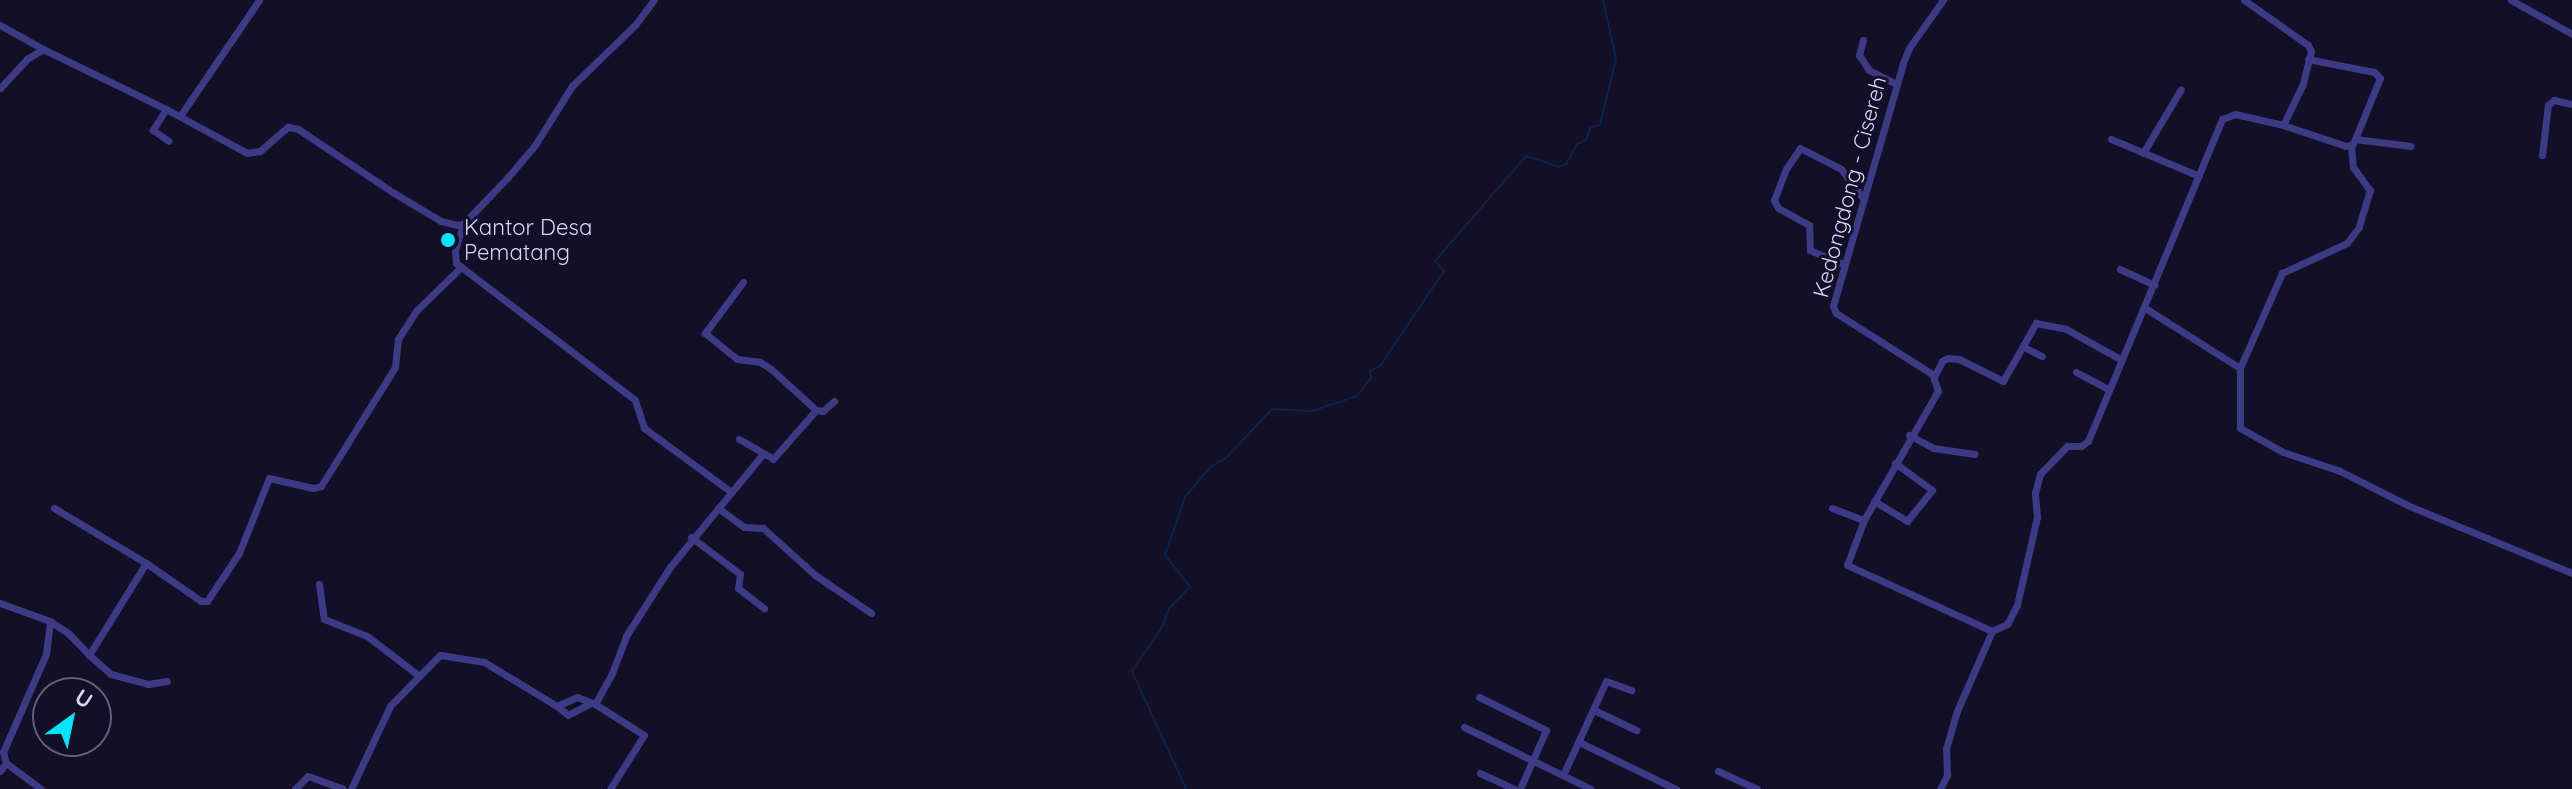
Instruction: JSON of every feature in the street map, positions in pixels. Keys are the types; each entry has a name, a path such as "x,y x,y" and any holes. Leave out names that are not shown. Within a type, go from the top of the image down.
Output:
{"street":[{"path":"180,116 259,0"},
{"path":"654,0 635,25 572,86 526,157 463,224 454,257 461,267 635,400 644,428 731,492"},
{"name":"Kedongdong - Cisereh","path":"1934,377 1836,313 1833,306 1909,48 1943,0"},
{"path":"2244,0 2308,45 2302,86 2283,125"},
{"path":"2511,0 2572,34"},
{"path":"0,25 247,153 260,151 282,130 292,127 441,221 463,224"},
{"path":"1863,40 1859,55 1869,70 1897,84"},
{"path":"0,88 27,59 43,49"},
{"path":"2308,59 2377,74 2377,90 2353,143 2353,167 2370,190 2359,227 2347,243 2324,256 2284,269 2240,368 2240,428 2314,465 2340,471 2407,505 2572,573"},
{"path":"2143,153 2181,89"},
{"path":"2542,155 2548,105 2554,100 2572,104"},
{"path":"166,109 153,130 169,141"},
{"path":"1940,789 1947,775 1946,749 1957,711 1992,631 2007,624 2017,605 2037,517 2035,493 2040,474 2067,446 2081,446 2088,441 2120,359 2145,308 2226,116 2235,114 2353,143 2411,146"},
{"path":"2111,139 2199,176"},
{"path":"1845,265 1810,250 1809,225 1778,208 1774,200 1786,169 1800,148 1841,169 1864,199"},
{"path":"54,508 146,563 201,601 209,599 239,553 269,478 313,488 321,486 395,367 398,339 417,310 461,267"},
{"path":"2120,269 2154,285"},
{"path":"743,282 705,333 737,359 760,362 816,410 823,411 834,401"},
{"path":"2145,308 2240,368"},
{"path":"1992,631 1849,568 1847,561 1864,520 1909,435 1938,391 1934,377 1942,361 1959,359 2003,381 2036,323 2056,325 2120,359"},
{"path":"2024,347 2042,356"},
{"path":"2076,372 2108,389"},
{"path":"739,439 769,460 816,410"},
{"path":"1909,435 1933,448 1975,454"},
{"path":"351,789 390,706 440,655 474,659 568,715 593,703 612,673 626,636 691,537 762,455"},
{"path":"1874,501 1907,521 1932,490 1895,463"},
{"path":"718,508 744,527 763,528 815,575 871,613"},
{"path":"1832,508 1864,520"},
{"path":"691,537 740,574 738,588 764,608"},
{"path":"89,655 146,563"},
{"path":"319,584 324,619 367,636 418,675"},
{"path":"0,603 50,621 69,634 111,674 146,684 167,681"},
{"path":"41,789 6,763 3,752 46,654 50,621"},
{"path":"1563,775 1608,680 1631,690"},
{"path":"557,706 577,697 593,703 644,735 610,789"},
{"path":"1479,697 1546,730 1534,761 1518,789 1480,773"},
{"path":"1594,710 1636,730"},
{"path":"1464,727 1591,789"},
{"path":"1579,742 1676,789"},
{"path":"0,771 6,763"},
{"path":"1718,771 1757,789"},
{"path":"295,789 308,776 343,789"}],"waterway":[{"path":"1186,789 1132,671 1161,629 1169,608 1190,587 1165,555 1185,497 1210,467 1226,458 1272,409 1312,411 1357,396 1371,378 1370,371 1380,366 1444,271 1435,261 1526,156 1559,167 1566,164 1577,144 1586,140 1590,128 1600,125 1616,59 1603,0"}],"place":[{"name":"Kantor Desa Pematang","path":"448,240"}]}
